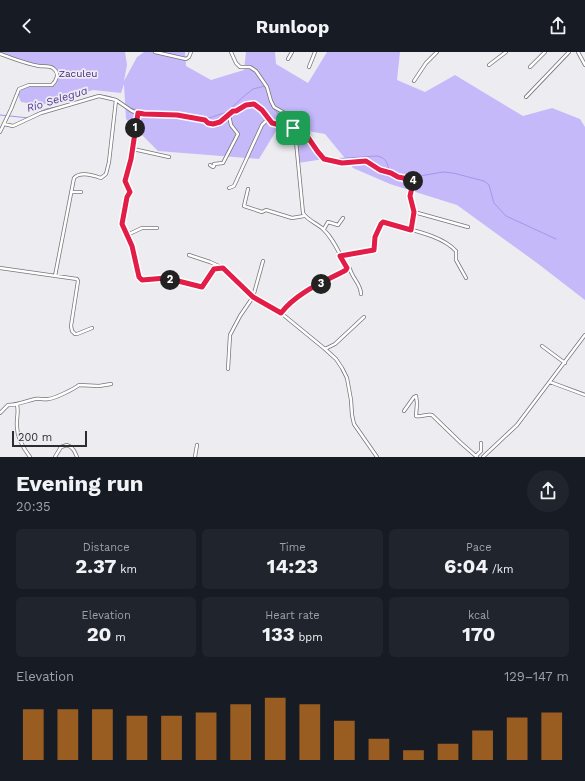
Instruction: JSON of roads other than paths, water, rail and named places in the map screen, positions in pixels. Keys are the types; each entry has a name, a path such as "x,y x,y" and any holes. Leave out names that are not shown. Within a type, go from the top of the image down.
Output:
{"street":[{"path":"155,52 186,59 190,57 191,52"},
{"path":"231,52 236,63 240,67 250,67 256,70 267,87 274,108 288,115 291,119 293,128 296,131 304,216"},
{"path":"288,59 292,52"},
{"path":"309,67 314,52"},
{"path":"414,81 421,70 437,52"},
{"path":"489,65 506,52"},
{"path":"530,67 545,52"},
{"path":"526,97 569,52"},
{"path":"578,52 585,65"},
{"path":"0,54 39,66 54,68 57,74 56,81 52,85 29,85 19,89 0,132"},
{"path":"4,124 13,126 40,113 99,96 116,100 132,111 138,113 177,115 205,120 208,123 213,124 220,122 233,111 236,111 246,105 254,104 262,110 268,119 275,124 297,129 307,136 324,159 342,163 366,161 380,170 413,180 410,196 414,212 411,230"},
{"path":"55,276 74,178 77,175 87,174 101,178 106,174 109,162 116,100"},
{"path":"138,113 133,148 125,181 130,192 127,197 122,223 132,246 139,277 142,280 166,278 202,287 214,269 223,268"},
{"path":"210,164 212,167 214,164 223,163 238,134 231,125 229,115"},
{"path":"229,188 234,186 262,125 268,119"},
{"path":"133,148 169,157"},
{"path":"248,189 244,206 262,212 266,210 292,218 304,216 324,229 347,268 350,269 351,274 359,286 361,294"},
{"path":"71,192 80,192"},
{"path":"414,212 468,227"},
{"path":"324,229 328,222 338,225 343,218"},
{"path":"340,256 374,250 375,237 378,227 383,222 441,240 456,250 456,260 466,278"},
{"path":"127,235 142,228 156,228"},
{"path":"189,255 223,268 253,297 281,313 325,349 342,368 347,378 354,424 377,457"},
{"path":"228,369 230,335 240,316 253,297 263,261"},
{"path":"0,273 1,268 78,280 71,326 72,331 77,334 92,328"},
{"path":"281,313 296,297 346,270 347,268"},
{"path":"325,349 335,344 364,318"},
{"path":"483,457 517,425 585,335"},
{"path":"542,346 565,363"},
{"path":"550,382 585,395"},
{"path":"0,413 8,405 17,405 37,398 47,400 55,398 75,389 79,385 99,386 111,384"},
{"path":"404,411 416,396 416,416 418,417 427,414 432,415 460,443 477,456 481,451 481,444"},
{"path":"17,405 18,410 16,428 23,447 30,457"},
{"path":"55,457 61,447 67,445 74,450 78,457"},
{"path":"195,457 197,445"}],"waterway":[{"name":"Río Selegua","path":"129,108 152,113 176,113 209,118 227,112 253,89 265,86"},
{"name":"Río Selegua","path":"90,97 99,95 107,96 124,104"},
{"name":"Río Selegua","path":"271,104 279,114 290,119"},
{"name":"Río Selegua","path":"35,114 46,109 56,107"},
{"name":"Río Selegua","path":"0,115 29,118"},
{"name":"Río Selegua","path":"293,120 302,124 308,129 315,146"},
{"name":"Río Selegua","path":"318,150 331,159 377,156 383,158 390,173"},
{"name":"Río Selegua","path":"408,178 443,172 484,181 489,185 494,203 506,216 556,239"}],"park label":[{"name":"Zaculeu","path":"78,73"}]}
